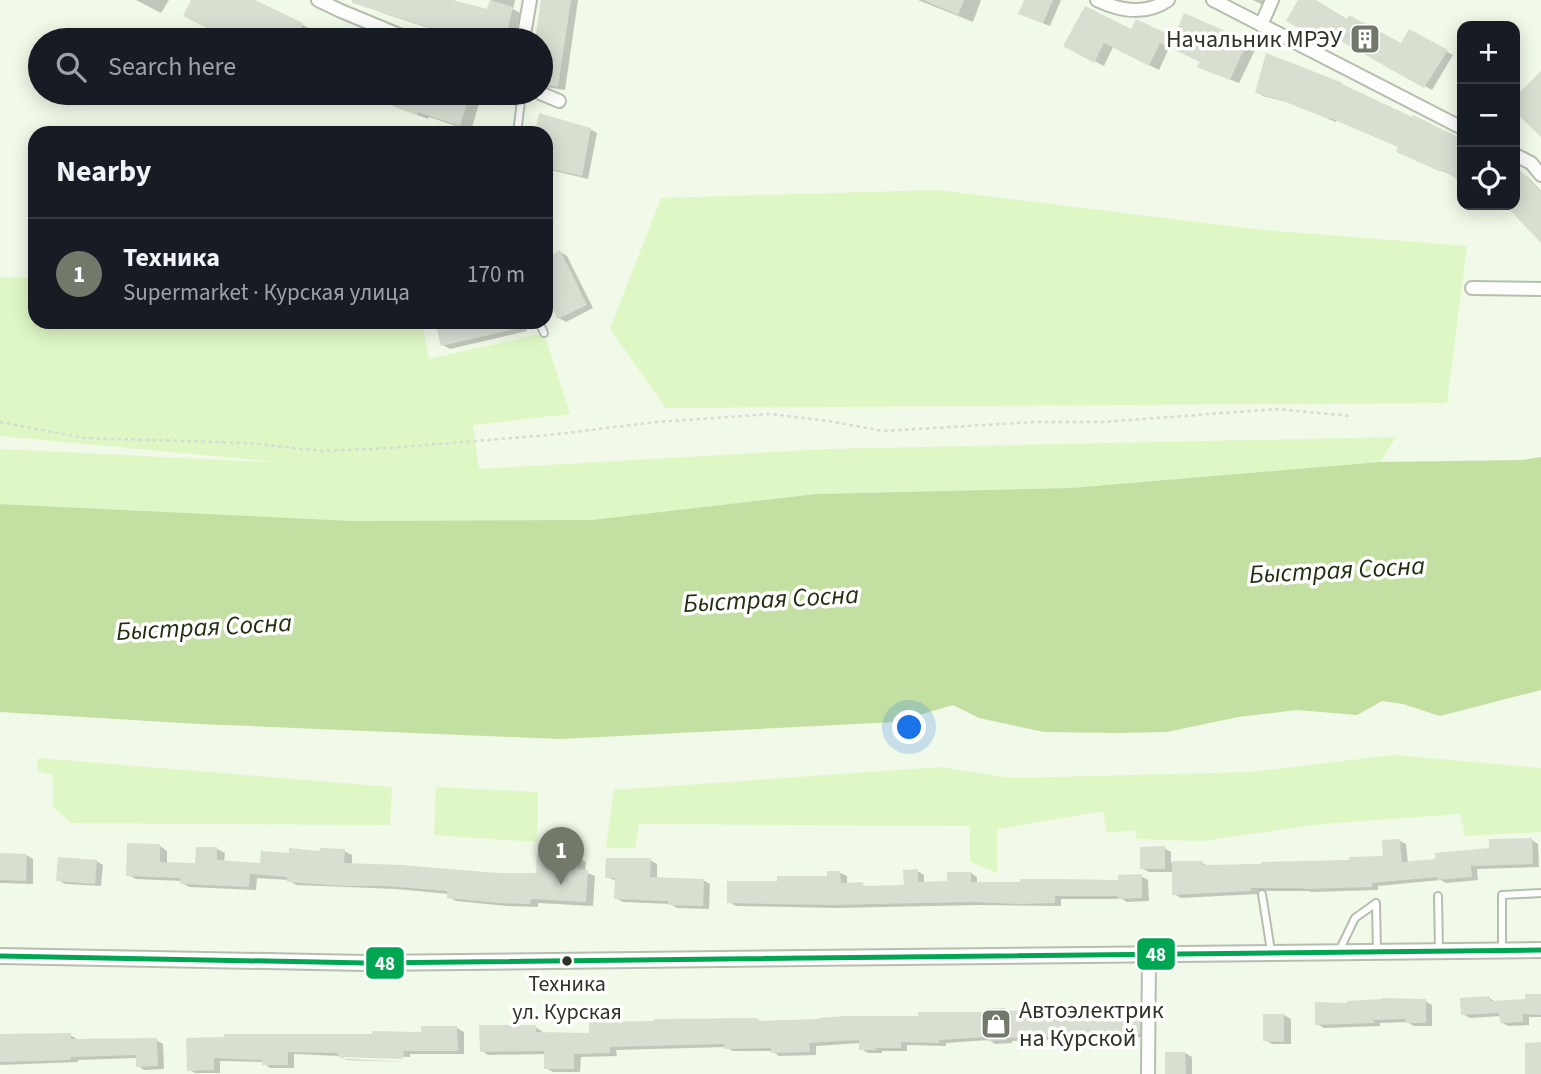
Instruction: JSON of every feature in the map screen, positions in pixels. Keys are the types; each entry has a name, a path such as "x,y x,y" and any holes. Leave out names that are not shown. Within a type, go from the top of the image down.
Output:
{"street":[{"path":"318,0 382,28"},
{"path":"525,28 530,0"},
{"path":"1097,0 1114,8 1130,10 1154,7 1168,0"},
{"path":"1213,0 1457,125"},
{"path":"1261,25 1272,0"},
{"path":"553,98 559,101"},
{"path":"1531,163 1541,154"},
{"path":"1520,158 1531,163 1541,175"},
{"path":"1472,288 1541,289"},
{"path":"0,956 366,963 1541,950"},
{"path":"1149,955 1149,1074"}],"lane":[{"path":"518,126 520,105"},
{"path":"542,329 544,333"},
{"path":"1502,951 1502,895 1541,893"},
{"path":"1262,894 1271,953"},
{"path":"1438,896 1439,951"},
{"path":"1338,953 1356,918 1376,903 1377,952"}],"path":[{"path":"0,422 84,438 249,443 323,451 549,435 656,422 771,414 883,431 1035,422 1103,422 1277,409 1351,416"}],"shaded area":[{"path":"937,190 1263,230 1467,246 1447,403 666,408 610,329 661,198"},
{"path":"0,277 28,278 28,329 423,329 429,359 544,333 570,414 473,425 479,469 827,449 1396,437 1380,462 1071,488 816,494 591,520 353,521 0,504 0,449 288,463 0,436"},
{"path":"1394,755 1541,768 1541,832 1465,836 1460,814 1322,824 1202,841 1137,839 1134,830 1107,833 1103,811 997,829 997,873 970,862 970,826 639,824 635,848 606,848 614,790 940,767 1011,778 1251,772"},
{"path":"38,758 392,787 390,825 71,823 53,807 53,775 37,771"},
{"path":"436,787 538,792 537,842 434,835"}],"water":[{"name":"Быстрая Сосна","path":"1541,457 1541,690 1440,716 1403,704 1382,701 1357,715 1297,710 1238,717 1167,732 1044,732 979,718 953,705 895,722 560,739 199,724 0,712 0,504 353,521 591,520 816,494 1071,488 1380,462 1522,460"}],"building":[{"path":"191,0 255,0 303,23 301,28 207,28 183,16"},
{"path":"352,0 453,0 487,9 490,0 513,7 508,28 428,28 352,3"},
{"path":"541,0 571,0 558,87 553,86 553,28 537,28"},
{"path":"923,0 964,0 958,15"},
{"path":"1024,0 1053,0 1043,23 1018,14"},
{"path":"1298,0 1316,0 1347,19 1349,15 1401,43 1409,29 1448,50 1424,88 1323,31 1318,39 1286,21"},
{"path":"1085,6 1131,29 1136,19 1174,37 1184,13 1248,41 1230,80 1197,67 1200,62 1160,43 1149,66 1104,43 1094,63 1063,46"},
{"path":"1266,53 1343,83 1457,137 1457,179 1442,170 1441,172 1396,152 1398,147 1330,118 1255,93"},
{"path":"1541,71 1541,137 1520,117 1520,92"},
{"path":"393,105 466,105 460,126 418,112 417,115"},
{"path":"539,113 591,128 582,176 553,170 553,126 536,126"},
{"path":"1520,170 1541,192 1541,243 1510,210 1520,210"},
{"path":"560,250 587,305 558,319 553,309 553,254"},
{"path":"437,329 515,329 441,346"},
{"path":"1532,838 1533,864 1471,866 1472,877 1372,883 1372,887 1251,888 1251,891 1172,895 1172,861 1203,861 1203,865 1349,860 1349,857 1383,856 1382,840 1400,839 1402,862 1435,859 1435,853 1489,848 1489,839"},
{"path":"127,843 160,844 160,862 195,863 196,847 217,847 217,860 260,863 261,851 289,853 289,848 320,851 320,848 345,849 344,863 498,873 536,873 537,854 579,856 578,869 588,870 586,902 531,899 530,904 498,903 447,898 447,891 287,882 287,877 250,874 249,887 180,884 180,878 126,876"},
{"path":"1165,846 1165,869 1140,869 1140,847"},
{"path":"0,853 27,854 26,881 0,880"},
{"path":"58,857 97,860 95,884 56,881"},
{"path":"606,858 651,858 650,877 704,879 703,906 668,905 668,901 614,899 615,878 605,878"},
{"path":"918,869 918,882 947,881 947,872 971,872 971,882 1020,882 1020,879 1118,880 1118,875 1142,874 1142,898 1055,896 1055,903 1020,904 727,903 727,881 777,881 777,876 827,876 827,871 840,871 841,883 863,882 863,886 904,885 903,870"},
{"path":"1525,994 1541,994 1541,1015 1523,1014 1523,1022 1500,1023 1499,1013 1461,1015 1460,998 1490,996 1490,1001 1525,999"},
{"path":"1382,998 1426,999 1426,1023 1405,1023 1405,1019 1315,1025 1315,1002 1347,1003"},
{"path":"1062,1006 1140,1006 1140,1034 1050,1034 1050,1037 1006,1040 987,1041 987,1037 939,1040 939,1043 901,1042 901,1048 876,1050 859,1050 859,1040 809,1043 810,1052 771,1053 771,1048 724,1049 724,1044 610,1047 610,1053 574,1054 574,1069 544,1069 544,1051 480,1052 479,1025 536,1025 536,1032 589,1033 589,1022 918,1016 918,1012 985,1012 985,1009 1005,1008 1005,1011 1062,1009"},
{"path":"1263,1014 1284,1014 1284,1042 1263,1041"},
{"path":"421,1026 457,1026 458,1051 404,1051 403,1059 288,1052 288,1065 262,1065 262,1060 214,1058 214,1070 187,1071 186,1038 224,1037 224,1034 421,1032"},
{"path":"71,1033 71,1039 157,1038 158,1066 136,1067 136,1055 0,1062 0,1034"},
{"path":"1541,1042 1541,1074 1525,1074 1525,1043"},
{"path":"1165,1052 1185,1052 1186,1074 1165,1074"}],"transit line":[{"name":"48","path":"0,956 366,963 1541,950"}],"place":[{"name":"Начальник МРЭУ","path":"1365,39"},
{"name":"Техника","path":"561,885"},
{"name":"Техника ул. Курская","path":"567,961"},
{"name":"Автоэлектрик на Курской","path":"996,1024"}]}
